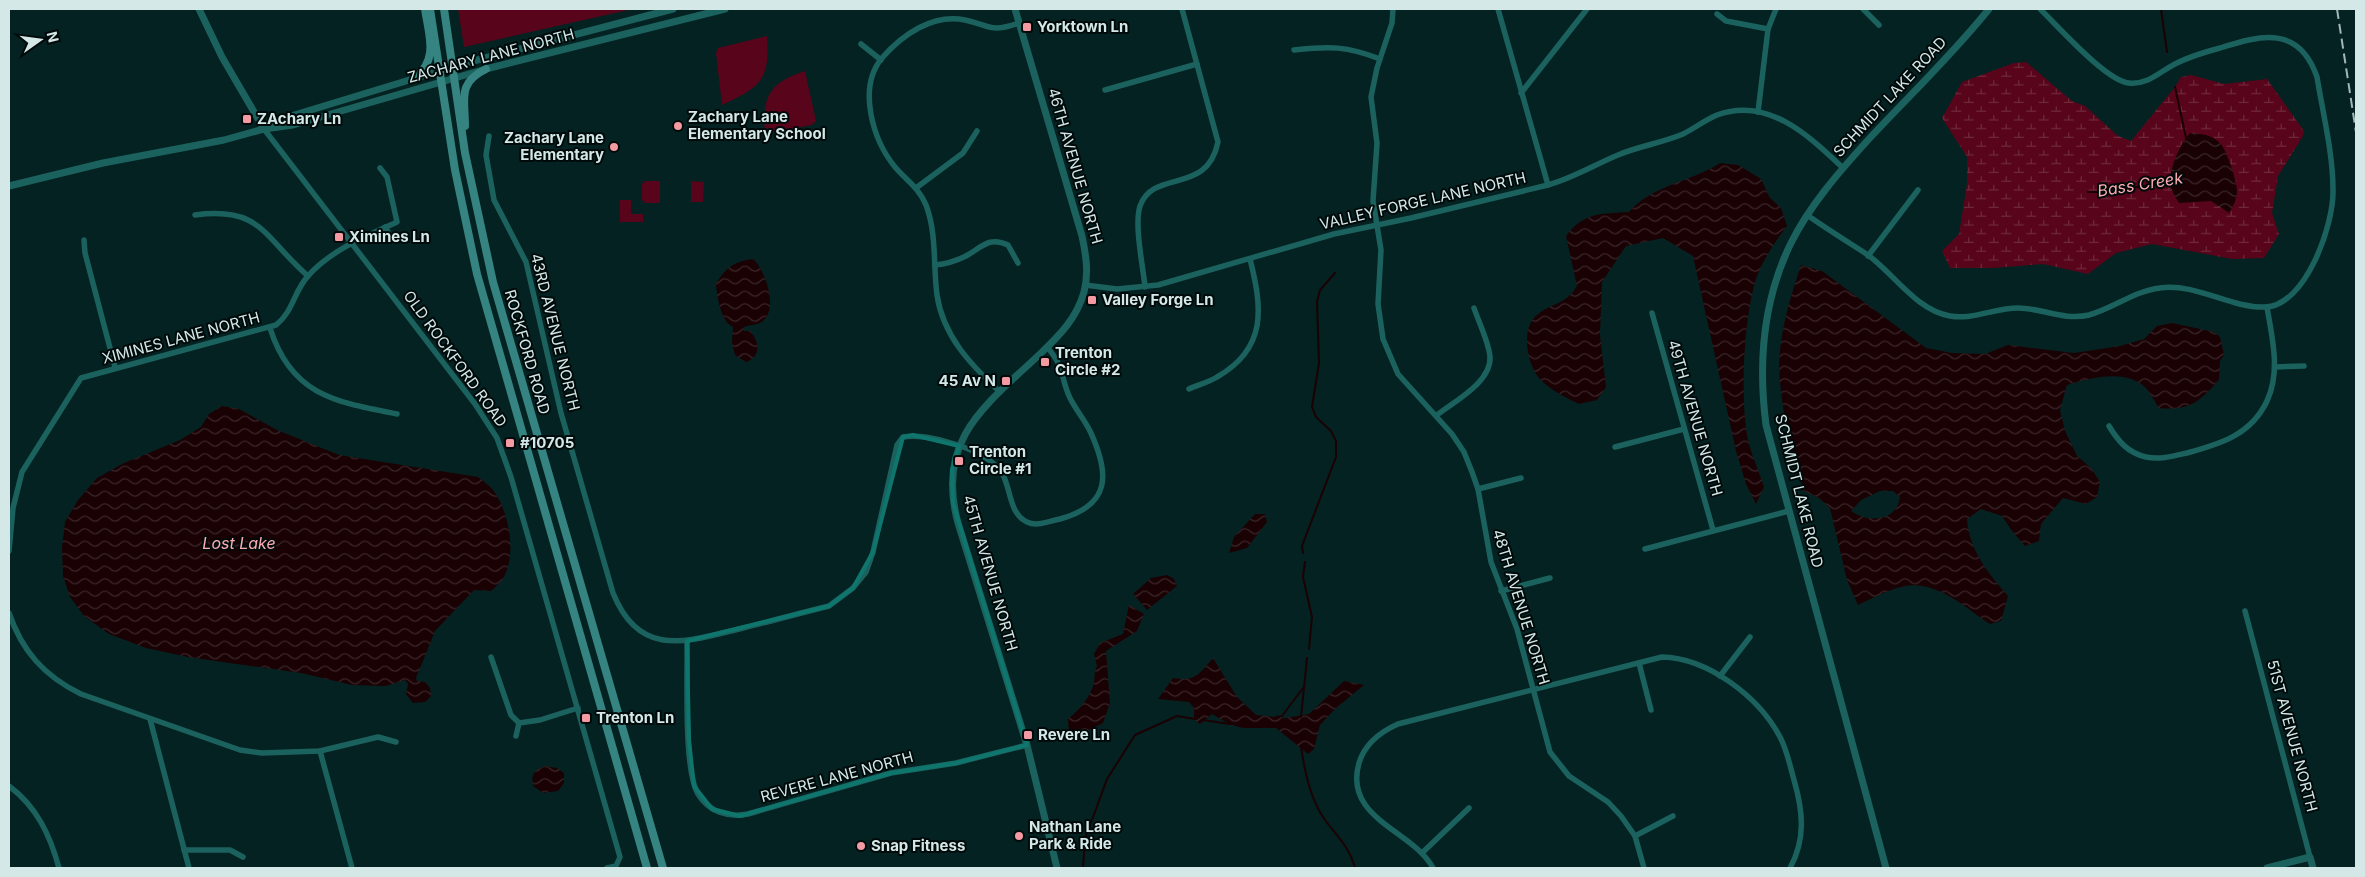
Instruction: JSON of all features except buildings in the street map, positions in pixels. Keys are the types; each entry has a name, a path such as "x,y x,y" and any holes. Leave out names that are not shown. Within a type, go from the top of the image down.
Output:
{"main road":[{"path":"415,79 426,68 431,53 425,9"},
{"name":"ROCKFORD ROAD","path":"430,9 462,206 486,312 647,868"},
{"name":"ROCKFORD ROAD","path":"444,9 465,153 482,235 511,351 663,868"},
{"path":"465,153 463,94 466,84 474,75 486,69"}],"street":[{"name":"OLD ROCKFORD ROAD","path":"198,9 222,57 264,129 475,404 497,438 512,476 620,857 616,866 607,868"},
{"name":"ZACHARY LANE NORTH","path":"264,129 291,116 453,67 673,9"},
{"name":"ZACHARY LANE NORTH","path":"9,186 103,163 224,140 264,129 293,126 486,69 725,9"},
{"name":"46TH AVENUE NORTH","path":"1000,392 1047,348 1074,315 1085,285 1086,254 1082,236 1015,9"},
{"path":"1145,287 1139,224 1140,206 1152,190 1188,178 1206,169 1216,154 1218,142 1182,9"},
{"name":"48TH AVENUE NORTH","path":"1393,9 1392,24 1380,59 1371,98 1378,143 1373,201 1381,268 1379,322 1385,345 1398,374 1410,389 1437,415 1464,452 1478,489 1486,539 1501,591 1517,629 1545,738 1554,760 1569,776 1608,802 1635,836 1644,868"},
{"path":"1498,9 1548,185"},
{"path":"1521,92 1587,9"},
{"path":"1776,9 1768,29 1758,112 1785,120 1798,128 1843,168"},
{"path":"1863,9 1879,25"},
{"name":"SCHMIDT LAKE ROAD","path":"1886,868 1766,425 1763,400 1762,351 1770,305 1780,269 1791,243 1807,215 1843,168 1989,9"},
{"path":"1807,215 1868,256 1928,308 1950,316 1972,316 2019,308 2064,317 2089,315 2145,291 2162,288 2179,287 2244,305 2267,307 2287,299 2296,292 2309,274 2329,222 2333,191 2317,77 2310,61 2294,45 2273,37 2261,36 2187,58 2148,81 2129,83 2120,81 2087,55 2040,9"},
{"path":"1717,14 1726,21 1768,29"},
{"path":"1000,392 970,362 948,332 937,296 930,217 916,188 887,156 873,122 869,102 870,91 881,60 899,43 928,23 954,19 996,29 1019,23"},
{"path":"861,44 881,60"},
{"path":"1294,50 1332,47 1351,48 1380,59"},
{"path":"1105,90 1197,64"},
{"path":"334,103 337,113"},
{"name":"VALLEY FORGE LANE NORTH","path":"1085,285 1117,289 1145,287 1334,234 1411,218 1548,185 1569,178 1631,150 1682,134 1718,115 1758,112"},
{"path":"916,188 962,153 969,146 977,131"},
{"name":"43RD AVENUE NORTH","path":"489,136 486,155 494,200 526,262 562,413 613,593 626,617 636,628 660,640 688,642 829,606 842,598 866,572 873,552 898,445 903,437 913,435 959,446"},
{"path":"380,168 387,177 397,222 386,227 391,237"},
{"path":"1868,256 1918,190"},
{"path":"195,215 217,212 233,214 256,224 308,276"},
{"name":"XIMINES LANE NORTH","path":"9,551 13,508 22,472 81,378 115,367 270,328 283,320 289,312 308,276 350,242 386,227"},
{"path":"84,240 84,253 115,367"},
{"path":"935,265 956,261 984,243 992,241 1008,245 1018,263"},
{"path":"1189,389 1216,378 1229,369 1250,346 1258,322 1259,300 1250,259"},
{"path":"2109,426 2116,438 2130,450 2147,457 2159,458 2213,446 2241,433 2260,413 2268,400 2275,367 2267,307"},
{"path":"1437,415 1478,383 1489,366 1488,347 1474,308"},
{"name":"49TH AVENUE NORTH","path":"1652,313 1713,530"},
{"path":"270,328 277,350 284,362 316,391 342,403 397,414"},
{"path":"959,446 976,451 995,464 1006,483 1017,515 1028,523 1042,523 1068,516 1089,507 1095,501 1102,486 1095,445 1085,421 1070,398 1062,367 1047,348"},
{"path":"2275,367 2304,366"},
{"name":"45TH AVENUE NORTH","path":"1000,392 976,418 959,446 952,470 953,503 1026,745 1057,868"},
{"path":"1615,447 1684,429"},
{"path":"1478,489 1521,478"},
{"path":"1645,548 1789,511"},
{"path":"1501,591 1550,578"},
{"name":"51ST AVENUE NORTH","path":"2245,610 2313,868"},
{"path":"9,613 23,646 48,675 80,694 240,750 262,752 320,751 378,737 396,742"},
{"path":"1720,676 1750,637"},
{"name":"REVERE LANE NORTH","path":"688,642 691,776 698,795 712,809 731,816 748,814 891,773 956,763 1026,745"},
{"path":"491,657 511,715 519,723"},
{"path":"1433,868 1422,853 1379,821 1364,802 1356,778 1358,764 1368,744 1382,732 1398,724 1662,657 1676,658 1705,666 1748,698 1771,722 1788,757 1802,807 1800,844 1790,868"},
{"path":"1639,662 1651,710"},
{"path":"519,723 540,720 578,708"},
{"path":"150,718 189,868"},
{"path":"516,736 519,723"},
{"path":"320,751 352,868"},
{"path":"9,786 20,794 41,821 49,836 59,868"},
{"path":"1422,853 1469,808"},
{"path":"1635,836 1673,816"},
{"path":"184,850 230,850 243,858"},
{"path":"2268,868 2310,857"}],"highlighted area":[{"path":"913,435 959,446 952,470 953,503 1027,745 956,763 891,773 740,816 712,809 694,786 689,740 687,641 829,606 853,588 873,552 903,437"}],"green space":[{"path":"458,9 633,9 464,47"},
{"path":"767,36 767,63 760,80 746,93 722,105 716,53 718,48"},
{"path":"2026,62 2072,101 2085,106 2118,136 2131,141 2181,77 2191,75 2224,84 2267,79 2304,131 2303,136 2278,176 2272,213 2279,234 2264,258 2232,259 2152,244 2116,253 2088,274 2043,264 1992,268 1950,268 1942,251 1959,234 1967,184 1967,157 1942,118 1962,82 2014,63"},
{"path":"805,71 816,121 812,125 765,134 765,110 770,93 783,81"},
{"path":"645,181 660,181 660,203 645,203 642,200 642,184"},
{"path":"691,181 704,182 703,202 691,202"},
{"path":"620,200 631,200 631,214 643,214 643,222 620,222"}],"water":[{"path":"2190,133 2213,138 2220,143 2226,152 2237,187 2236,200 2229,213 2211,201 2179,203 2174,195 2170,184 2172,168 2180,149"},
{"path":"1720,163 1738,165 1761,179 1770,198 1781,208 1787,226 1766,258 1756,279 1746,333 1744,393 1746,428 1751,450 1764,487 1756,504 1746,484 1736,451 1693,256 1663,238 1626,246 1602,282 1600,335 1606,387 1597,400 1579,404 1549,387 1535,372 1529,358 1527,342 1527,334 1532,320 1543,311 1568,297 1577,286 1566,236 1579,222 1601,214 1629,212 1638,203 1660,190 1697,175"},
{"path":"753,259 758,264 766,281 770,301 766,318 760,323 744,327 744,331 750,331 757,344 754,357 746,362 735,355 732,343 733,327 725,320 723,315 716,284 731,266"},
{"path":"1801,265 1822,271 1926,348 1952,353 1985,354 2008,345 2074,353 2120,346 2144,339 2157,326 2172,323 2214,332 2220,337 2224,355 2220,361 2219,380 2206,394 2193,403 2170,409 2159,408 2146,388 2128,378 2108,376 2067,385 2060,410 2065,431 2077,456 2091,468 2100,482 2097,497 2086,504 2063,498 2041,524 2039,541 2025,546 2002,516 1981,509 1967,519 1971,541 1976,551 1993,579 2008,596 2001,621 1990,624 1947,595 1922,586 1910,585 1899,587 1858,605 1847,580 1830,508 1819,498 1804,491 1792,451 1781,396 1779,368 1784,323","holes":["1880,491 1893,491 1900,497 1898,505 1888,516 1881,518 1865,517 1851,511 1861,500"]},
{"name":"Lost Lake","path":"222,406 239,409 277,430 339,455 478,477 493,490 499,499 507,521 510,559 507,570 502,580 491,591 474,590 435,631 416,678 417,681 425,682 430,688 431,696 425,702 413,703 406,694 408,684 405,680 386,686 352,685 301,673 188,657 146,648 109,634 84,616 70,597 63,576 62,548 65,522 78,500 97,478 124,463 180,440 201,427 209,414"},
{"path":"1255,514 1265,514 1267,522 1247,548 1229,553 1234,537"},
{"path":"1167,575 1174,579 1177,586 1147,610 1133,594 1151,578"},
{"path":"1129,605 1144,614 1137,631 1106,651 1110,703 1103,723 1079,735 1069,733 1068,719 1084,703 1094,682 1097,666 1094,654 1100,643 1123,634"},
{"path":"1213,658 1237,697 1256,715 1286,718 1309,714 1344,681 1364,685 1335,709 1320,725 1314,749 1308,754 1276,728 1243,728 1229,724 1212,714 1200,724 1194,719 1194,708 1189,702 1158,699 1173,678 1187,679 1196,676"},
{"path":"545,766 557,768 564,773 564,783 558,791 543,793 533,786 532,778 534,773"}],"waterway":[{"name":"Bass Creek","path":"2161,9 2167,52"},
{"name":"Bass Creek","path":"2175,87 2186,138"},
{"name":"Bass Creek","path":"2088,192 2109,192 2172,181"},
{"path":"1303,553 1302,546 1336,457 1336,441 1331,431 1316,417 1312,407 1319,363 1317,302 1320,290 1335,273"},
{"path":"1305,562 1303,577 1312,617 1309,649"},
{"path":"1301,717 1307,658"},
{"path":"1276,717 1282,716 1303,688"},
{"path":"1083,868 1085,839 1107,779 1135,735 1177,716 1195,719"},
{"path":"1203,720 1230,724"},
{"path":"1301,747 1306,776 1315,803 1346,848 1355,868"}],"railway":[{"path":"2337,9 2356,132"}],"place":[{"name":"Yorktown Ln","path":"1027,27"},
{"name":"ZAchary Ln","path":"247,119"},
{"name":"Zachary Lane Elementary School","path":"678,126"},
{"name":"Zachary Lane Elementary","path":"614,147"},
{"name":"Ximines Ln","path":"339,237"},
{"name":"Valley Forge Ln","path":"1092,300"},
{"name":"Trenton Circle #2","path":"1045,362"},
{"name":"45 Av N","path":"1006,381"},
{"name":"#10705","path":"510,443"},
{"name":"Trenton Circle #1","path":"959,461"},
{"name":"Trenton Ln","path":"586,718"},
{"name":"Revere Ln","path":"1028,735"},
{"name":"Nathan Lane Park & Ride","path":"1019,836"},
{"name":"Snap Fitness","path":"861,846"}]}
